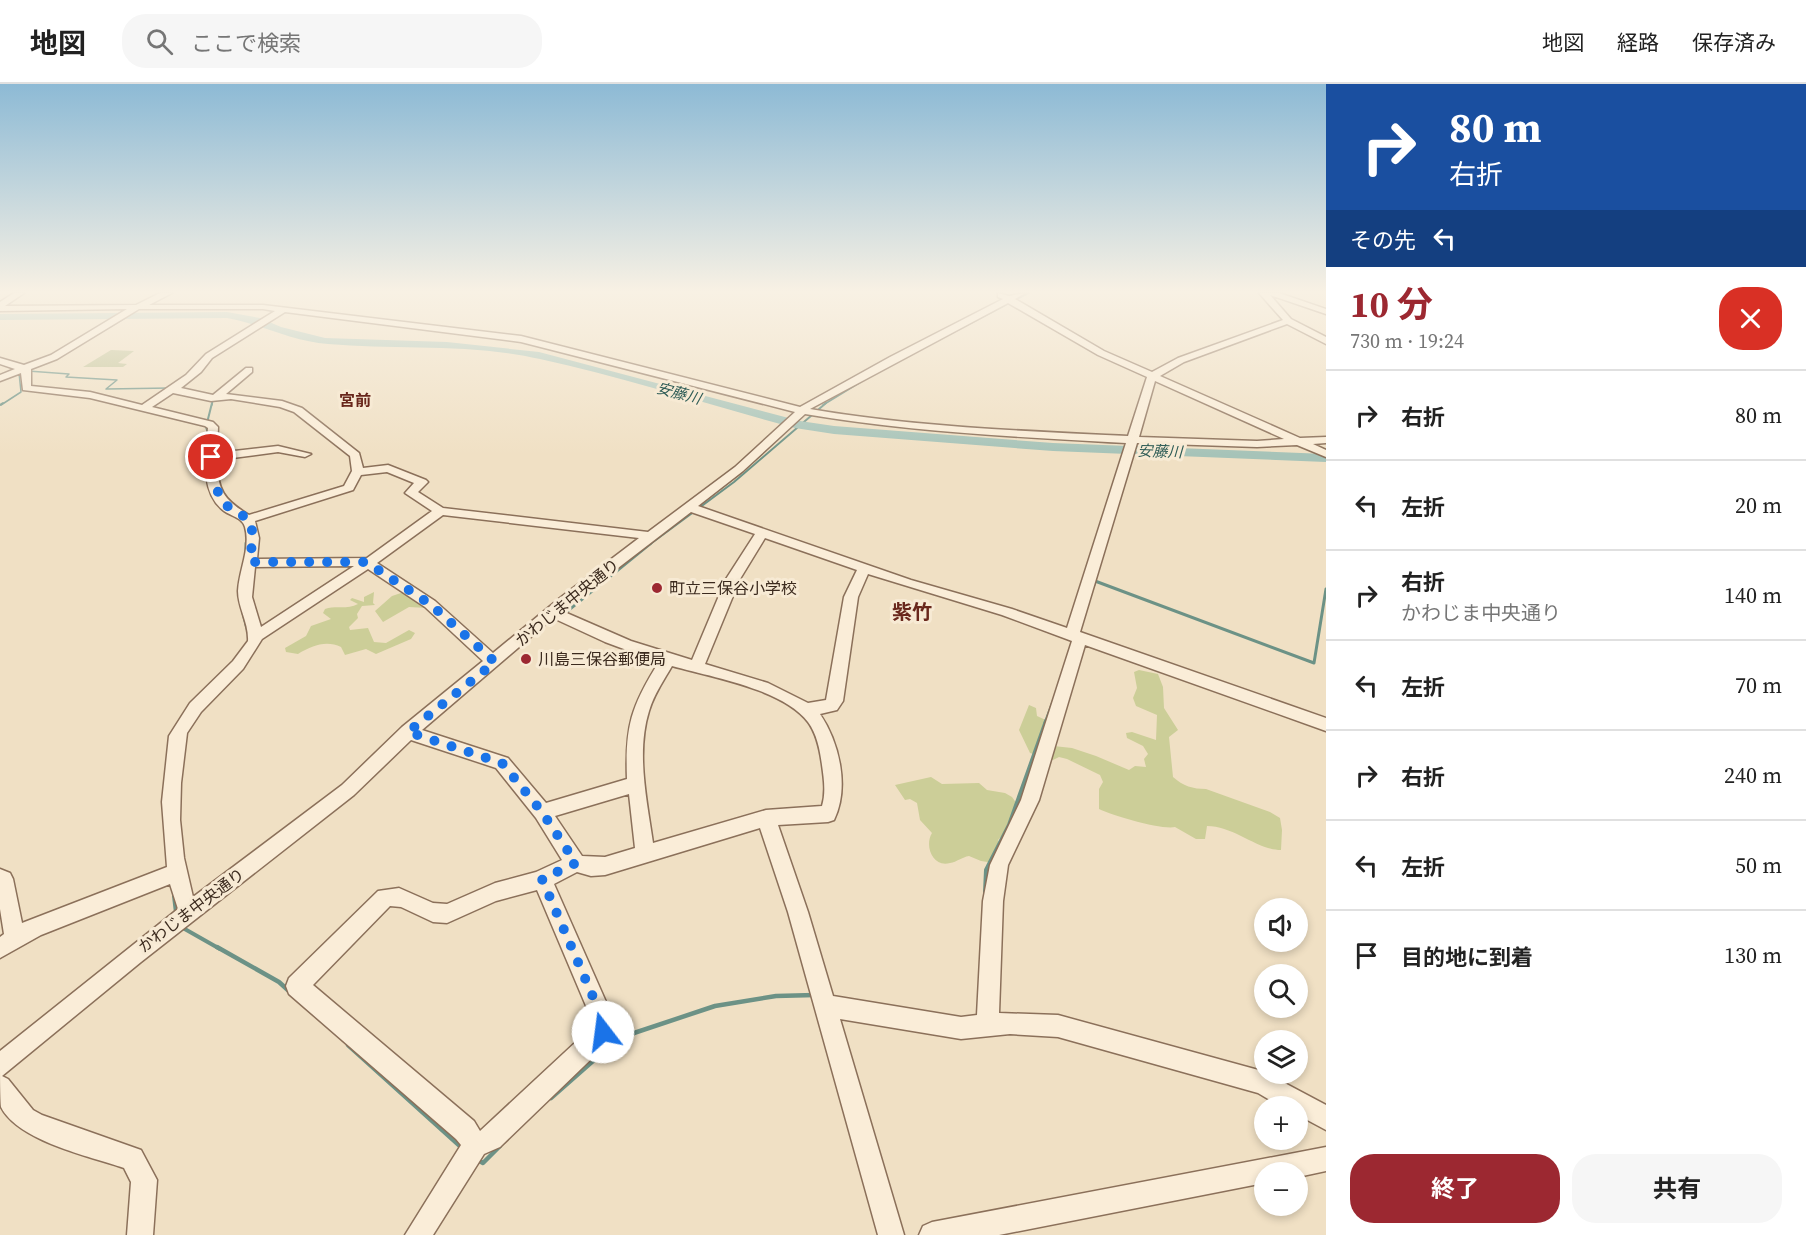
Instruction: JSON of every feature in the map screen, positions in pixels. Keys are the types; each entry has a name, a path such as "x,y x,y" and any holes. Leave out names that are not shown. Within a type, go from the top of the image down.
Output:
{"street":[{"path":"0,378 75,347"},
{"path":"144,408 224,347"},
{"path":"549,347 798,414 960,429 1134,440 1301,443 1326,440"},
{"name":"かわじま中央通り","path":"0,1066 55,1019 348,790 408,732 495,662 552,612 739,469 798,414 867,373 917,347"},
{"path":"1088,347 1321,452"},
{"path":"988,1026 993,901 999,865 1030,800 1152,376 1181,360 1217,347"},
{"path":"0,361 26,369"},
{"path":"26,369 26,388 90,395 213,427 211,457 213,482 224,504 248,519 252,528 251,562 244,586 247,613 257,636"},
{"path":"204,423 214,397 249,370"},
{"path":"171,389 214,397 275,403 298,410 356,455 358,472"},
{"path":"211,457 279,449 305,454"},
{"path":"248,519 349,488 352,478 358,472 388,468 422,482 411,493 440,511 651,536"},
{"path":"689,507 864,569 1007,612 1326,725"},
{"path":"189,913 172,845 171,809 179,733 252,647 257,636 399,543 440,511"},
{"path":"697,666 728,587 751,547 763,532"},
{"path":"251,562 361,560 430,604 495,662"},
{"path":"806,709 831,706 835,701 851,597 864,569"},
{"path":"475,1145 465,1130 297,986 385,898 393,895 400,896 414,905 441,914 453,912 506,888 542,879 576,863 591,867 605,866 766,819 828,814 833,806 828,746 818,722 806,709 763,688 669,659 552,612"},
{"path":"645,854 637,784 639,713 669,659"},
{"path":"408,732 502,763 542,812 576,863"},
{"path":"542,812 637,784"},
{"path":"766,819 798,912 891,1235"},
{"path":"0,878 3,879 6,887 8,943 34,928 177,872"},
{"path":"418,1235 475,1145 491,1138 603,1032 603,1020 542,879"},
{"path":"825,1006 961,1028 1010,1023 1058,1026 1262,1083 1326,1118"},
{"path":"0,1087 25,1118 34,1125 132,1159 144,1180 140,1235"},
{"path":"932,1235 1326,1159"}],"green space":[{"path":"111,350 134,351 118,363 127,364 123,367 83,367"},
{"path":"407,591 427,608 409,607 383,622 375,611 392,596"},
{"path":"374,592 373,603 375,605 362,606 357,614 358,618 349,627 350,630 368,628 374,642 386,643 409,630 415,633 411,639 376,654 366,649 345,655 341,647 330,644 314,646 298,654 286,652 285,648 306,636 311,626 331,619 323,613 325,609 354,606 358,604 350,600 352,598 364,602 364,597"},
{"path":"1139,670 1158,674 1163,687 1164,708 1178,730 1169,737 1173,777 1188,786 1206,789 1270,812 1280,818 1281,850 1263,846 1217,827 1207,826 1205,839 1196,839 1175,827 1126,819 1106,812 1099,809 1099,789 1103,782 1100,775 1067,759 1059,757 1053,760 1030,753 1019,730 1029,705 1036,708 1037,716 1050,722 1044,745 1072,748 1129,770 1135,766 1146,767 1144,759 1148,754 1143,746 1127,738 1126,733 1132,732 1156,740 1157,715 1136,706 1133,698 1137,688 1134,672"},
{"path":"931,777 942,784 979,783 987,790 1005,793 1012,797 1019,807 1014,822 998,840 1001,849 994,863 969,856 944,864 932,855 929,844 932,833 920,820 917,803 910,799 905,800 895,785"}],"waterway":[{"path":"69,351 76,347"},
{"name":"安藤川","path":"463,347 539,355 799,425 834,430 1053,447 1326,458"},
{"path":"31,369 50,361"},
{"path":"28,371 69,374 66,377 117,380 106,389 170,388"},
{"path":"1,405 21,392 19,373"},
{"path":"825,404 864,380"},
{"path":"212,405 213,399"},
{"path":"208,433 206,427 212,403"},
{"path":"649,545 734,482 825,404"},
{"path":"246,545 247,533"},
{"path":"565,613 651,543"},
{"path":"246,545 246,551"},
{"path":"1094,585 1095,581 1314,663 1326,589"},
{"path":"243,613 248,632"},
{"path":"1045,723 1054,699"},
{"path":"985,892 986,870 1009,825 1046,721"},
{"path":"174,896 176,913"},
{"path":"183,928 220,949"},
{"path":"217,947 279,982 290,992"},
{"path":"551,1098 619,1038 715,1006 776,996 815,995"},
{"path":"348,1045 461,1147"},
{"path":"478,1160 483,1163 500,1146"}],"place":[{"name":"町立三保谷小学校","path":"657,588"},
{"name":"川島三保谷郵便局","path":"526,659"}],"district":[{"name":"宮前","path":"355,400"},
{"name":"紫竹","path":"912,612"}],"route":[{"path":"211,457 211,472 217,492 224,504 233,512 248,519 252,528 251,562 361,560 366,562 430,604 495,662 408,732 502,763 542,812 576,863 542,879 603,1020 603,1032"}]}
